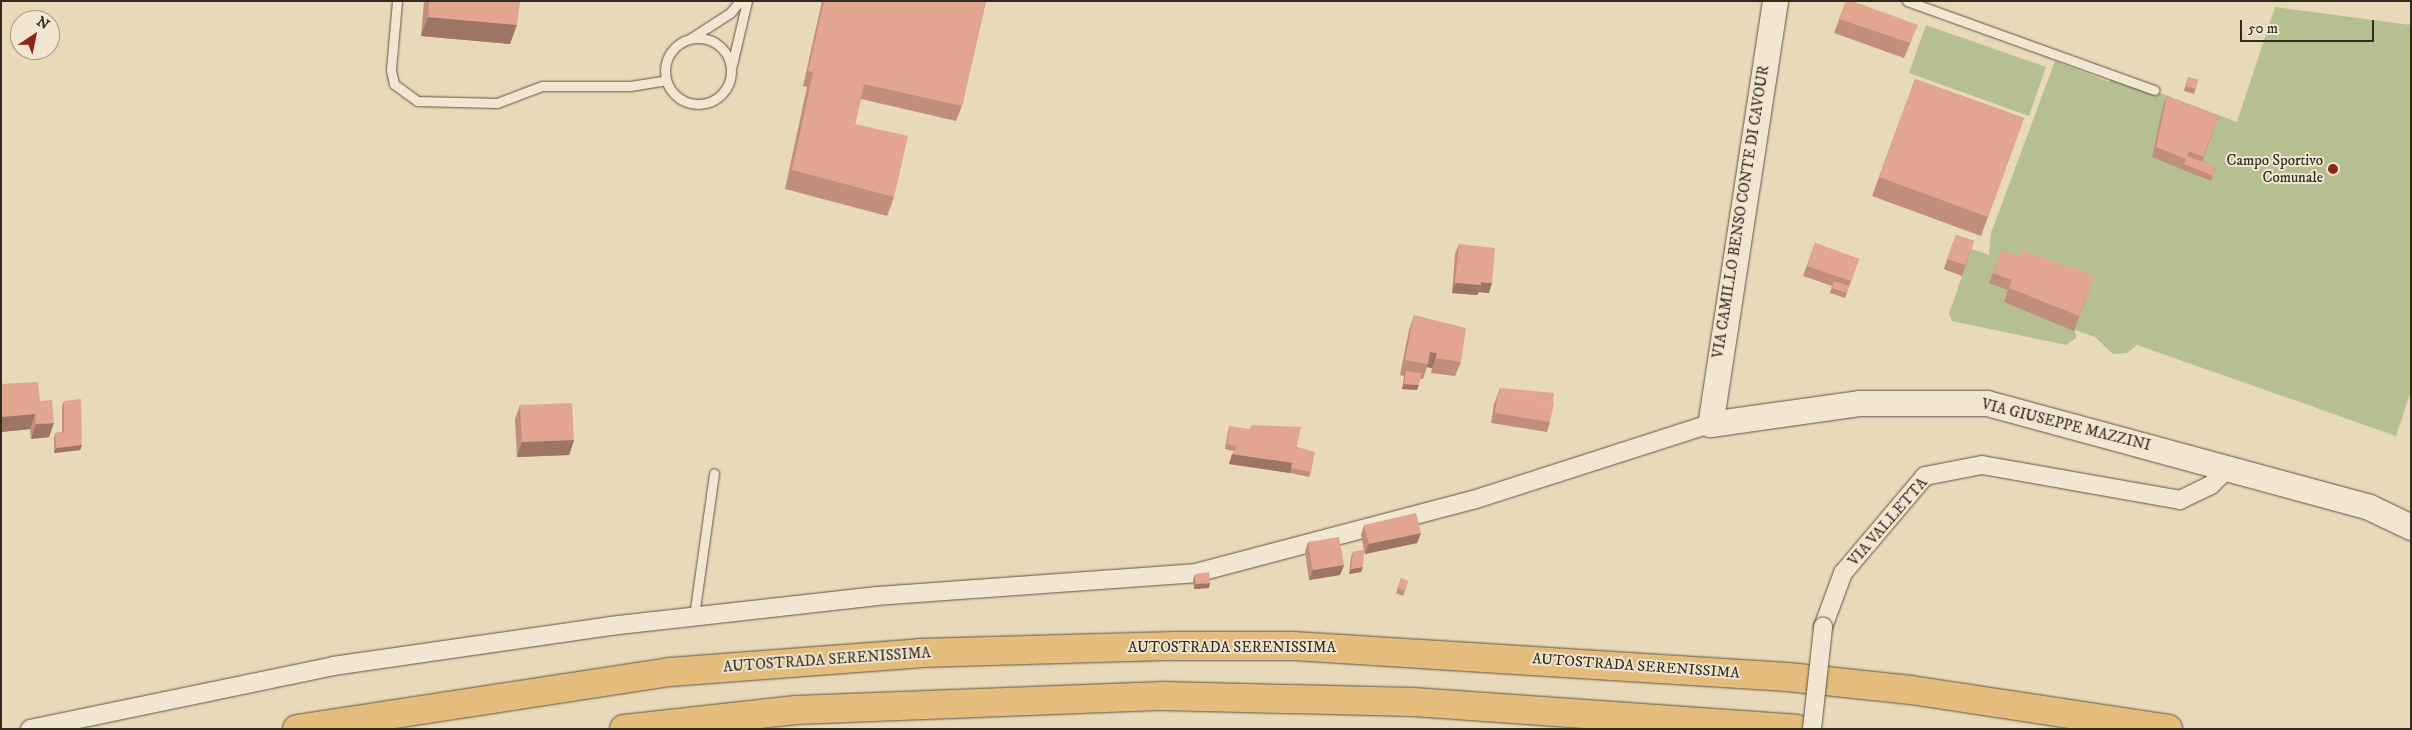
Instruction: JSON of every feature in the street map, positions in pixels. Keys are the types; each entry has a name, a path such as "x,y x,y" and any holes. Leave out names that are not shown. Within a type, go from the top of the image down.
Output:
{"highway":[{"name":"AUTOSTRADA SERENISSIMA","path":"297,729 670,672 930,653 1205,646 1413,652 1788,677 2168,729"},
{"path":"624,729 796,710 1164,696 1403,701 1796,729"}],"street":[{"name":"VIA CAMILLO BENSO CONTE DI CAVOUR","path":"1710,424 1775,1"},
{"name":"VIA GIUSEPPE MAZZINI","path":"1710,424 1859,403 1987,403 2230,466 2369,507 2411,527"},
{"path":"30,729 333,666 694,616 877,596 1196,573 1473,500 1710,424"},
{"name":"VIA VALLETTA","path":"1812,729 1823,627 1843,573 1925,476 1982,464 2180,500 2211,485 2230,466"}],"lane":[{"path":"397,1 391,70 394,84 417,101 497,103 542,86 630,86 666,80"},
{"path":"666,80 670,54 730,13 740,1"},
{"path":"666,80 686,102 706,104 723,94 747,1"},
{"path":"1907,1 2154,90"},
{"path":"691,38 717,43 732,65"},
{"path":"694,616 714,473"}],"green space":[{"path":"2275,7 2411,25 2411,391 2396,436 2137,345 2127,353 2113,354 2095,337 2075,330 2076,338 2066,345 1952,321 1949,314 1962,276 1944,269 1953,242 1989,255 1991,233 2055,61 2109,82 2112,75 2237,122"},
{"path":"1926,25 2046,67 2029,116 1909,73"}],"building":[{"path":"429,1 520,1 517,25 428,17"},
{"path":"824,1 986,1 962,106 864,84 865,80 814,68 812,72 808,71"},
{"path":"1846,1 1852,1 1918,25 1910,43 1839,19"},
{"path":"814,68 865,80 855,124 908,136 894,197 792,170"},
{"path":"2188,77 2198,80 2196,89 2185,86"},
{"path":"1915,79 2024,118 1988,217 1879,177"},
{"path":"2167,96 2219,116 2203,157 2189,151 2186,159 2156,147"},
{"path":"2187,156 2216,167 2213,176 2184,164"},
{"path":"1956,235 1974,241 1965,265 1947,259"},
{"path":"1815,243 1859,259 1851,281 1807,266"},
{"path":"1459,244 1495,248 1492,283 1481,282 1481,285 1455,283"},
{"path":"2002,250 2020,257 2012,280 1993,273"},
{"path":"2022,250 2094,276 2079,316 2009,288"},
{"path":"1834,281 1849,286 1847,293 1832,288"},
{"path":"1414,315 1466,328 1461,362 1436,358 1437,353 1430,352 1428,364 1405,360"},
{"path":"1406,371 1421,373 1419,385 1404,384"},
{"path":"38,382 40,401 52,400 54,423 36,424 35,414 1,417 1,384"},
{"path":"1500,388 1554,393 1553,403 1499,394"},
{"path":"1498,394 1554,403 1550,422 1495,413"},
{"path":"81,399 82,445 56,448 55,433 64,432 64,401"},
{"path":"572,403 574,440 522,442 520,405"},
{"path":"1252,425 1301,427 1293,463 1232,454"},
{"path":"1230,426 1249,429 1236,448 1237,446 1227,444"},
{"path":"1297,447 1315,452 1311,472 1291,468"},
{"path":"1416,513 1421,533 1369,544 1364,525"},
{"path":"1339,537 1344,565 1313,570 1308,542"},
{"path":"1364,550 1363,567 1351,569 1353,552"},
{"path":"1209,572 1210,583 1196,584 1195,574"},
{"path":"1401,578 1408,581 1405,591 1398,588"}],"place":[{"name":"Campo Sportivo Comunale","path":"2333,169"}]}
